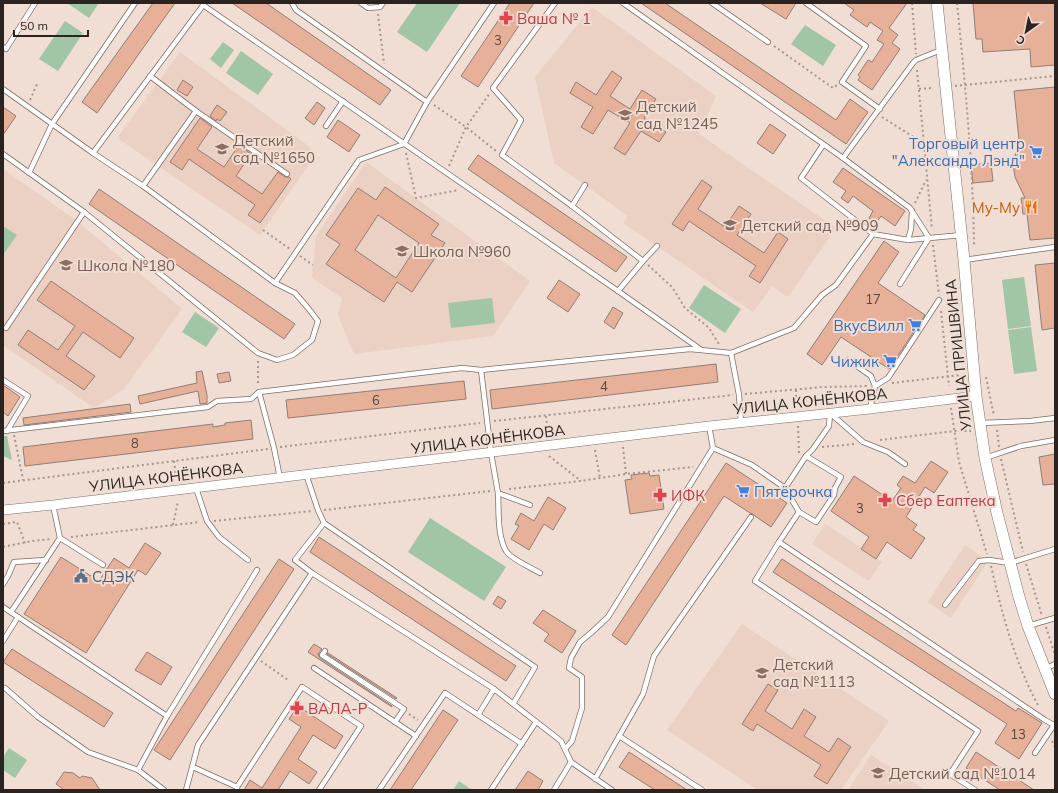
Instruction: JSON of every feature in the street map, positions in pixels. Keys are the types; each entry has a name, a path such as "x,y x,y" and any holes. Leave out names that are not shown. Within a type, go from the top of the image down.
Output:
{"street":[{"name":"УЛИЦА ПРИШВИНА","path":"937,3 962,235 969,260 976,396 975,427 985,458 997,513 1019,598 1028,626 1050,666 1055,694"},
{"name":"УЛИЦА КОНЁНКОВА","path":"4,508 53,505 709,426 976,396"}],"lane":[{"path":"3,47 6,49 35,3"},
{"path":"29,173 52,124 135,3"},
{"path":"292,3 296,10 426,102"},
{"path":"361,3 368,8 380,7 383,3"},
{"path":"275,283 359,160 404,144 426,102 494,3"},
{"path":"555,3 494,88 520,120 502,155 572,206 643,261"},
{"path":"623,3 843,158 911,209 931,238"},
{"path":"712,3 768,42"},
{"path":"806,3 866,46 842,82 880,109"},
{"path":"93,153 204,4 701,350"},
{"path":"843,158 916,60 943,50"},
{"path":"150,76 196,111 287,174"},
{"path":"3,89 93,153 143,186 275,283 295,293 318,321 312,340 293,355 277,360 258,353 84,212 3,154"},
{"path":"326,126 343,102"},
{"path":"143,186 196,111"},
{"path":"823,145 801,178 873,234 908,240 962,235"},
{"path":"572,206 585,185"},
{"path":"908,240 911,229 911,209"},
{"path":"6,328 84,212"},
{"path":"5,431 208,408 217,402 250,399 259,392 462,368 481,370 690,349 731,353 794,328 822,294 836,285 873,234"},
{"path":"900,284 931,238"},
{"path":"618,291 657,246"},
{"path":"969,260 1055,247"},
{"path":"875,386 888,378 940,300"},
{"path":"731,353 739,395 741,423"},
{"path":"848,360 872,376 875,386 870,409"},
{"path":"481,370 491,453 498,492 500,532 507,552 520,562 540,573"},
{"path":"3,380 28,396 5,431"},
{"path":"259,392 274,448 280,478"},
{"path":"830,413 863,442 888,452 905,464"},
{"path":"785,488 806,456 829,426 830,413"},
{"path":"975,427 996,422 1030,421 1055,418"},
{"path":"565,749 572,741 582,708 582,677 570,668 571,658 580,642 608,617 713,448 709,426"},
{"path":"985,458 1021,446 1055,440"},
{"path":"713,448 752,465 785,488 799,512 816,522 834,495 835,488 841,477 806,456"},
{"path":"306,474 324,524 535,667 513,704"},
{"path":"196,488 207,521 219,537 248,560"},
{"path":"498,492 530,505"},
{"path":"11,612 60,538 53,505"},
{"path":"799,512 755,581 978,731 950,774 975,790"},
{"path":"595,779 643,694 654,656 751,517"},
{"path":"324,524 294,560 494,689 561,741 571,762 612,790"},
{"path":"60,538 103,565"},
{"path":"779,542 1054,725 1035,753"},
{"path":"945,605 979,561 989,560 1010,563 1024,560 1055,549"},
{"path":"3,584 14,562 46,560"},
{"path":"138,770 167,716 257,570"},
{"path":"186,790 198,745 312,572"},
{"path":"3,607 167,716"},
{"path":"3,641 18,617"},
{"path":"1028,626 1055,618"},
{"path":"325,651 322,655 404,709 395,722"},
{"path":"314,668 416,736"},
{"path":"192,767 237,788 302,687 361,726 319,790"},
{"path":"4,688 38,717 88,752 138,770 164,790"},
{"path":"478,715 494,689"},
{"path":"379,790 445,693 522,744"},
{"path":"491,790 536,722"},
{"path":"620,736 702,790"},
{"path":"554,790 571,762"}],"path":[{"path":"912,3 931,238"},
{"path":"957,3 966,85 974,216 969,260"},
{"path":"378,7 385,73"},
{"path":"768,42 833,88 842,82"},
{"path":"953,86 1055,76"},
{"path":"28,107 38,82"},
{"path":"446,172 466,127 494,88"},
{"path":"919,89 932,88"},
{"path":"426,102 434,105 466,127 502,155"},
{"path":"876,113 923,143"},
{"path":"404,144 416,198 469,188"},
{"path":"911,209 927,179"},
{"path":"263,230 313,265"},
{"path":"643,261 672,287 685,308 709,328 721,347"},
{"path":"258,353 259,392"},
{"path":"984,372 996,422 1000,453 1024,560 1055,655"},
{"path":"3,483 487,422 823,387 875,386 960,375"},
{"path":"796,390 796,405"},
{"path":"951,408 959,462 989,560 1001,608 1021,669 1046,720"},
{"path":"546,416 548,436"},
{"path":"797,425 799,453"},
{"path":"813,448 955,431 975,427"},
{"path":"13,430 23,480"},
{"path":"623,447 626,474"},
{"path":"595,450 600,478"},
{"path":"549,456 581,481"},
{"path":"174,461 176,478"},
{"path":"3,547 60,538 207,521 498,492 626,474 701,467"},
{"path":"173,525 178,501"},
{"path":"3,524 17,522 26,543"},
{"path":"256,657 288,680"},
{"path":"401,726 409,713 424,724"},
{"path":"1049,732 1055,747"}],"shaded area":[{"path":"592,7 716,96 699,134 836,228 788,297 772,286 753,312 623,223 628,216 554,163 535,77"},
{"name":"Детский сад №1650","path":"180,52 306,144 316,154 260,235 117,138"},
{"name":"Школа №960","path":"366,162 530,281 493,336 354,354 338,315 342,298 312,278 316,236"},
{"name":"Школа №180","path":"3,169 77,221 182,309 124,389 94,408 3,345"},
{"path":"825,524 882,562 869,581 812,544"},
{"path":"965,545 988,561 951,618 928,602"},
{"name":"Детский сад №1113","path":"742,624 889,721 841,790 758,790 667,730"},
{"name":"Детский сад №1014","path":"871,755 925,790 848,790"}],"green space":[{"path":"67,3 99,3 89,18"},
{"path":"417,3 460,3 427,52 397,32"},
{"path":"65,21 83,33 58,71 39,59"},
{"path":"805,25 836,45 823,66 791,44"},
{"path":"223,42 234,50 221,68 210,59"},
{"path":"241,51 273,74 258,95 226,73"},
{"path":"3,226 17,235 3,255"},
{"path":"1024,277 1031,326 1008,329 1002,280"},
{"path":"704,285 741,309 725,333 689,308"},
{"path":"492,298 495,323 451,328 448,303"},
{"path":"195,312 219,328 206,347 182,332"},
{"path":"1031,327 1037,371 1014,374 1008,330"},
{"path":"3,436 7,436 12,460 3,456"},
{"path":"430,518 506,567 484,601 408,552"},
{"path":"9,748 27,760 15,778 3,770 3,757"},
{"path":"459,781 472,790 453,790"}],"building":[{"path":"153,3 175,3 97,113 82,102"},
{"path":"232,3 266,3 391,90 380,105"},
{"path":"510,3 534,3 478,87 461,76"},
{"path":"641,3 665,3 836,120 850,99 868,112 846,144"},
{"path":"760,3 796,3 786,19"},
{"path":"844,3 907,3 889,28 898,35 892,43 900,49 872,90 858,80 860,77 858,75 868,60 872,62 884,44 877,40 883,31 870,22 867,27 850,15 854,10"},
{"path":"973,3 1055,3 1055,65 1031,67 1030,49 983,52 982,39 976,39"},
{"path":"612,71 622,78 610,96 630,109 642,90 656,99 644,118 666,132 659,142 641,131 625,155 614,148 630,123 608,110 593,134 581,127 593,107 570,93 576,82 596,95"},
{"path":"183,80 193,87 187,96 177,90"},
{"name":"Торговый центр \"Александр Лэнд\"","path":"1055,87 1055,238 1030,240 1027,214 1023,214 1021,198 1025,198 1015,177 1013,164 1019,140 1014,91"},
{"path":"317,102 325,108 314,125 305,118"},
{"path":"217,105 227,112 220,121 217,119 216,121 210,116"},
{"path":"3,107 16,116 3,135"},
{"path":"200,118 212,127 197,149 224,167 239,145 251,154 236,176 262,194 278,172 291,179 260,223 248,215 255,205 189,159 182,170 170,162"},
{"path":"338,120 360,135 349,152 327,137"},
{"path":"770,124 786,135 773,154 757,143"},
{"path":"478,155 627,257 616,272 468,169"},
{"path":"991,163 993,181 973,183 971,165"},
{"path":"843,168 905,211 895,226 881,216 876,223 869,218 873,211 853,196 848,203 841,198 846,191 833,182"},
{"path":"702,180 712,187 698,209 725,227 739,206 751,214 737,235 764,253 778,232 788,239 760,283 749,276 756,266 689,221 683,231 672,224"},
{"path":"385,187 439,224 431,235 445,243 412,292 397,282 384,302 326,264 340,244 326,235 358,188 376,200","holes":["378,215 419,243 396,278 355,250"]},
{"path":"99,189 295,324 284,339 89,204"},
{"path":"884,241 899,252 878,283 925,315 889,369 841,337 822,365 807,354"},
{"path":"1055,263 1055,328 1042,330 1035,265"},
{"path":"559,280 580,294 568,312 547,298"},
{"path":"51,281 134,338 120,358 83,332 66,356 95,376 84,390 18,345 28,330 58,350 75,326 37,300"},
{"path":"613,307 623,313 614,329 604,322"},
{"path":"716,364 718,382 492,409 490,390"},
{"path":"202,371 207,395 207,403 200,404 198,391 140,404 138,396 197,383 196,372"},
{"path":"229,372 231,381 219,383 217,374"},
{"path":"464,381 466,399 288,418 286,400"},
{"path":"3,385 20,397 8,416 3,412"},
{"path":"130,404 131,412 24,425 23,418"},
{"path":"251,420 253,439 25,466 23,447 213,424 213,427 225,425 225,423"},
{"path":"1055,454 1055,484 1043,485 1039,457"},
{"path":"931,461 948,472 934,493 925,487 906,517 917,525 913,530 925,538 911,559 887,542 876,559 861,549 869,537 831,511 854,476 892,501 901,488 897,485 903,476 915,483"},
{"path":"726,463 787,503 771,527 724,496 626,645 612,635"},
{"path":"649,473 650,476 659,475 664,509 630,514 625,480 632,479 631,475"},
{"path":"548,497 566,508 553,530 544,524 529,550 511,539 519,526 515,524 521,513 534,521"},
{"path":"319,537 516,666 506,681 310,552"},
{"path":"145,543 161,553 146,575 138,570 86,653 24,614 61,557 99,581 114,558 129,568"},
{"path":"279,559 294,569 170,760 154,750"},
{"path":"782,559 1016,711 1018,708 1042,723 1019,759 995,743 1007,724 773,572"},
{"path":"498,596 506,601 501,609 493,604"},
{"path":"543,610 576,631 562,653 544,641 549,634 533,623"},
{"path":"314,644 322,649 318,654 320,658 392,707 308,652"},
{"path":"12,649 113,713 104,727 3,662"},
{"path":"147,652 172,667 161,685 135,670"},
{"path":"328,653 397,698 396,699 327,654"},
{"path":"768,684 778,690 765,711 792,729 804,709 816,717 804,736 829,752 838,738 851,747 827,784 814,776 821,765 757,724 753,731 742,724"},
{"path":"298,706 343,736 335,749 313,735 298,759 317,772 309,784 290,771 278,790 244,790 250,780 262,788 301,727 289,719"},
{"path":"443,710 458,720 411,790 390,790"},
{"path":"629,752 687,790 655,790 619,767"},
{"path":"976,752 1034,790 1000,790 966,768"},
{"path":"528,771 543,781 538,790 515,790"},
{"path":"64,772 73,773 80,778 82,776 92,778 100,790 64,790 56,784"}],"place":[{"name":"Ваша № 1","path":"506,18"},
{"name":"Детский сад №1245","path":"625,115"},
{"name":"Детский сад №1650","path":"222,149"},
{"name":"Торговый центр \"Александр Лэнд\"","path":"1036,152"},
{"name":"Му-Му","path":"1031,207"},
{"name":"Детский сад №909","path":"730,225"},
{"name":"Школа №960","path":"402,251"},
{"name":"Школа №180","path":"66,265"},
{"name":"ВкусВилл","path":"915,325"},
{"name":"Чижик","path":"890,361"},
{"name":"Пятёрочка","path":"743,491"},
{"name":"ИФК","path":"660,495"},
{"name":"Сбер Еаптека","path":"885,500"},
{"name":"СДЭК","path":"81,576"},
{"name":"Детский сад №1113","path":"762,673"},
{"name":"ВАЛА-Р","path":"297,708"},
{"name":"Детский сад №1014","path":"878,773"}]}
